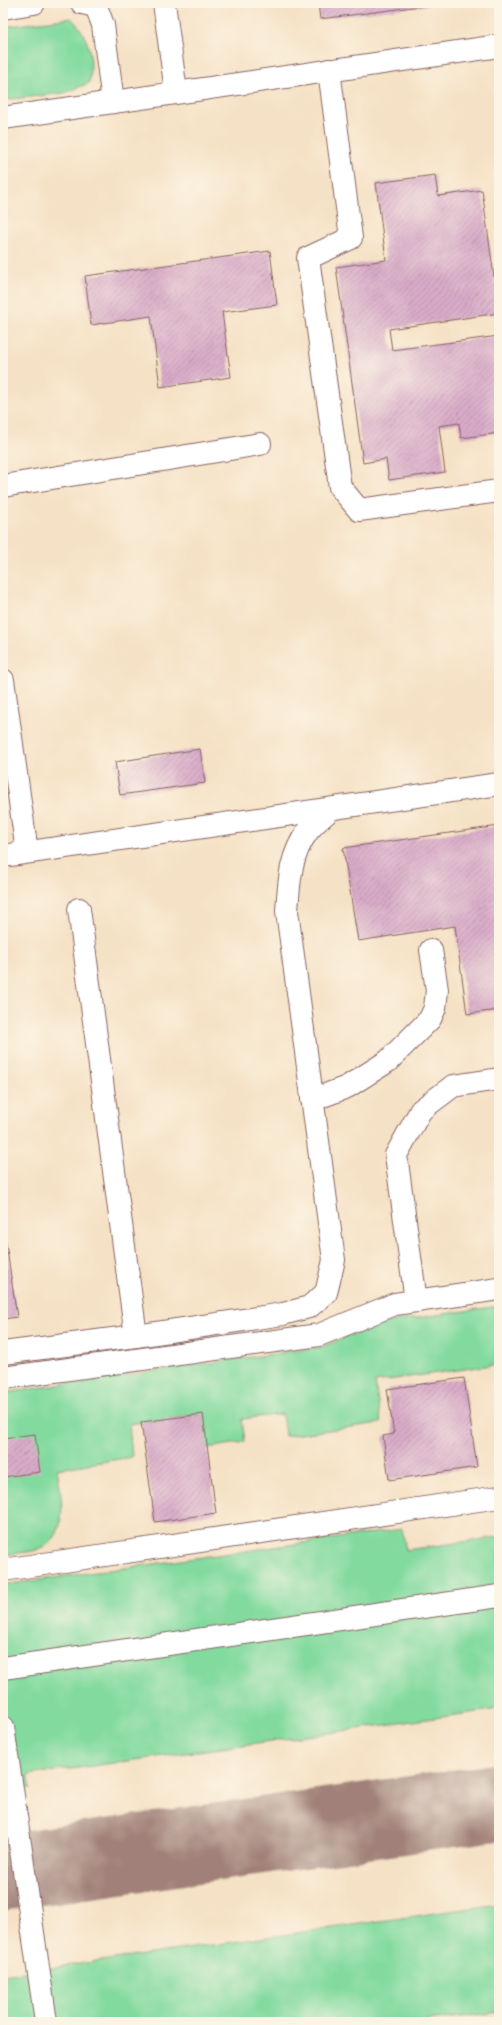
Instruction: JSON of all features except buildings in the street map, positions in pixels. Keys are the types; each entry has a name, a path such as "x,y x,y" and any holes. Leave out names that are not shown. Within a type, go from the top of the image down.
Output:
{"lane":[{"path":"3,8 34,3"},
{"path":"82,3 96,6 104,25 113,102"},
{"path":"164,3 176,92"},
{"path":"3,118 499,46"},
{"path":"330,70 351,238 308,258 340,487 359,510 499,491"},
{"path":"3,486 260,444"},
{"path":"3,680 6,720 27,852"},
{"path":"3,856 499,784"},
{"path":"3,1353 136,1336 283,1314 309,1308 326,1293 334,1260 287,911 289,880 294,854 309,830 331,809"},
{"path":"80,909 136,1336"},
{"path":"312,1100 346,1087 388,1061 430,1019 435,1008 437,990 431,950"},
{"path":"416,1301 396,1155 421,1110 452,1086 499,1079"},
{"path":"3,1378 319,1335 395,1304 499,1289"},
{"path":"3,1570 499,1497"},
{"path":"3,1668 499,1596"},
{"path":"3,1727 46,2022"}],"green space":[{"path":"71,18 82,32 89,48 91,65 89,83 64,93 3,100 3,27"},
{"path":"499,1306 499,1364 375,1382 381,1423 285,1436 282,1414 242,1419 245,1442 207,1448 202,1414 129,1424 132,1457 57,1469 62,1502 62,1514 56,1534 50,1543 40,1549 3,1555 3,1393 321,1347 382,1323"},
{"path":"402,1529 406,1550 499,1537 499,1709 28,1775 31,1788 3,1792 3,1585"},
{"path":"499,1904 499,2012 420,2022 3,2022 3,1975"}],"taxiway":[{"path":"3,1872 499,1802"}]}
